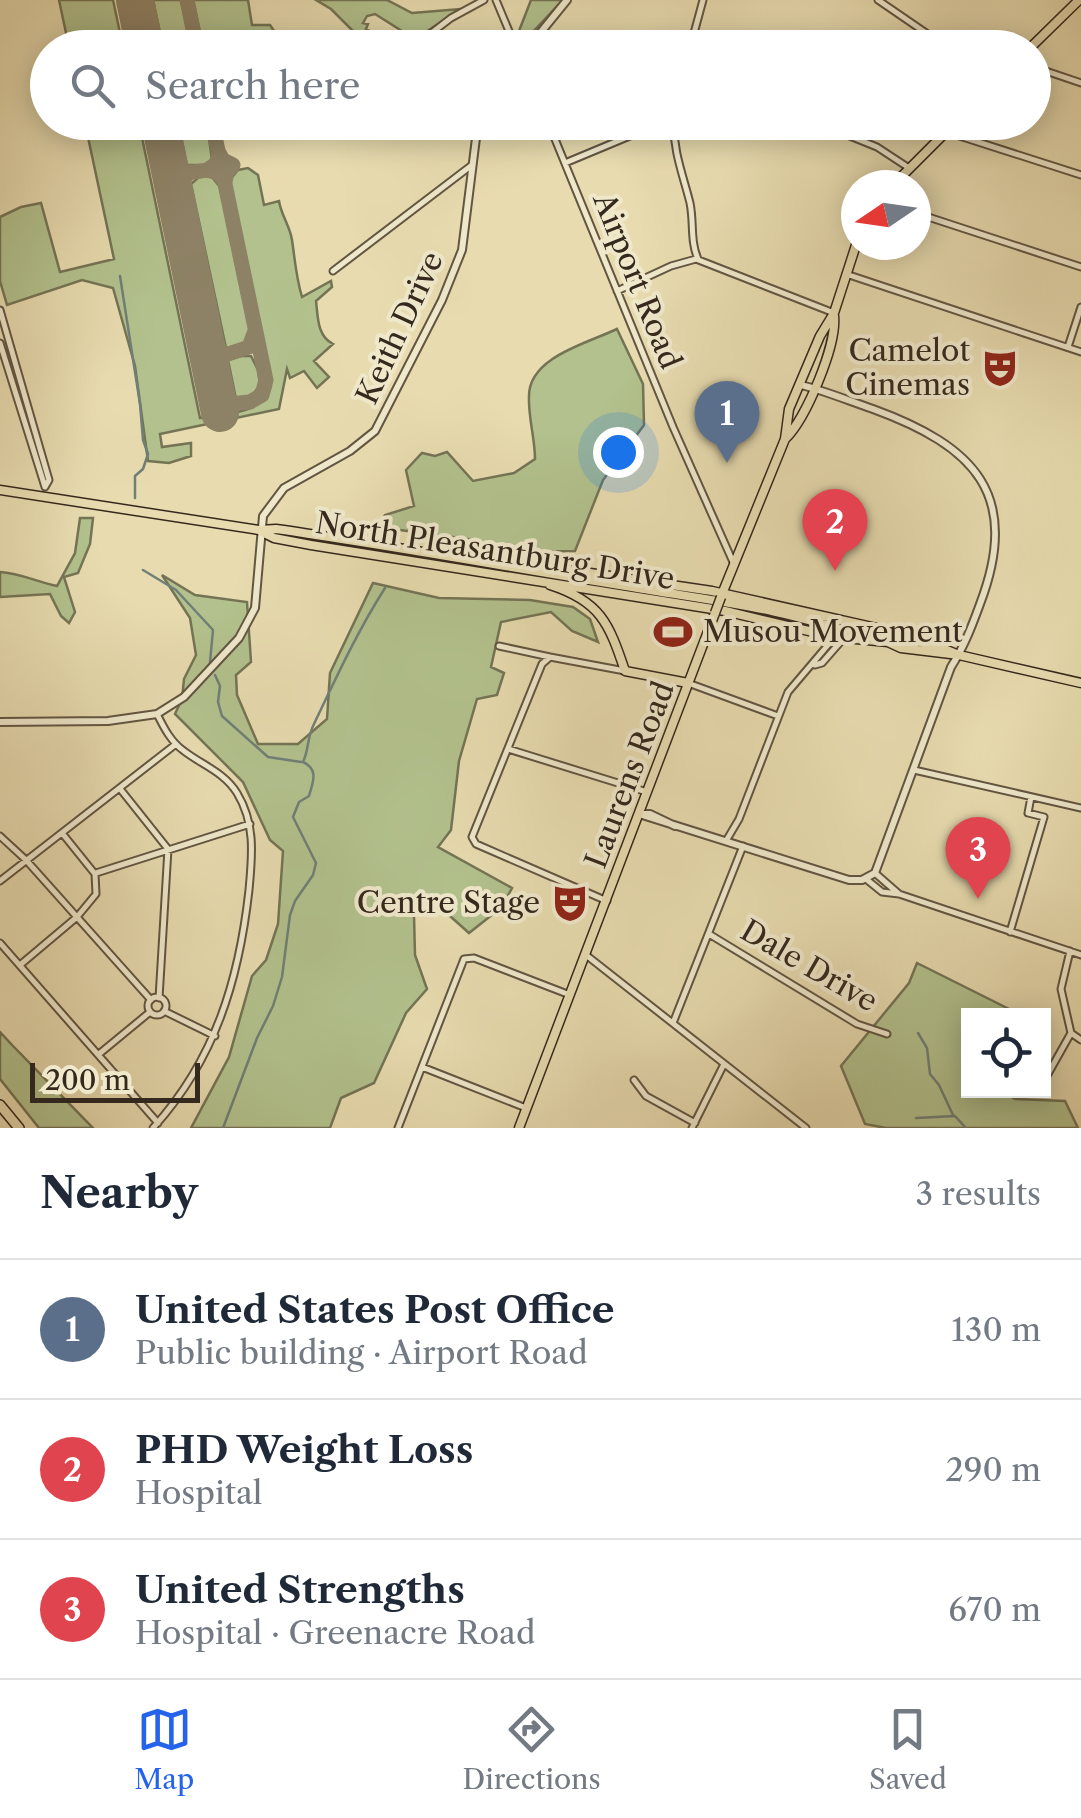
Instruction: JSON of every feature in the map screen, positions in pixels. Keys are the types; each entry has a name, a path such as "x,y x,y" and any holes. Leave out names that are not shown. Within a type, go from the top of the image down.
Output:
{"highway":[{"path":"0,1105 18,1128"}],"main road":[{"path":"1048,30 1079,0"},
{"path":"908,168 938,140"},
{"name":"Laurens Road","path":"519,1128 715,613 724,601 734,565 784,439 785,420 820,336 834,313 851,260"},
{"name":"Laurens Road","path":"784,439 799,425 814,388 835,328 834,313"},
{"name":"North Pleasantburg Drive","path":"0,490 475,558 724,601"},
{"name":"North Pleasantburg Drive","path":"259,530 274,538 474,570 724,601"},
{"path":"522,577 578,594 592,605 608,625 625,671 688,683"},
{"path":"724,601 890,632 942,646 959,655"},
{"path":"724,601 901,648 959,655 1081,683"},
{"path":"836,633 856,637"},
{"path":"888,642 906,639"}],"street":[{"path":"435,30 484,0"},
{"path":"496,0 508,30"},
{"path":"543,30 567,0"},
{"path":"695,30 703,0"},
{"path":"878,0 922,30"},
{"path":"1051,73 1081,84"},
{"name":"Keith Drive","path":"0,722 115,720 156,714 184,697 247,628 257,596 262,516 284,488 350,452 379,426 458,262 476,140"},
{"name":"Airport Road","path":"555,140 734,565"},
{"path":"564,163 614,140"},
{"path":"675,140 698,260"},
{"path":"860,140 908,168"},
{"path":"971,140 1081,176"},
{"path":"333,271 472,166"},
{"path":"931,219 1081,267"},
{"path":"686,260 692,239"},
{"path":"616,292 686,260 698,260 834,313"},
{"path":"846,274 1081,352"},
{"path":"1068,348 1081,308"},
{"path":"0,310 48,480 45,488"},
{"path":"0,342 49,498"},
{"path":"640,814 849,880 866,879 875,873 951,667 989,580 996,554 994,519 986,490 959,452 930,432 801,386"},
{"path":"726,841 739,819 788,692 836,633"},
{"path":"812,666 822,663 845,637"},
{"path":"498,646 625,671"},
{"path":"550,657 540,666 474,842 606,901"},
{"path":"688,683 778,716"},
{"path":"0,943 156,1125 187,1088 215,1036 240,956 250,870 250,824 230,784 176,744 156,714"},
{"path":"0,881 176,744"},
{"path":"508,749 647,792"},
{"path":"914,770 1081,808"},
{"path":"121,790 168,849 160,998"},
{"path":"1010,932 1044,817 1028,813 1031,797"},
{"path":"94,874 250,824"},
{"path":"20,965 77,916 96,894 94,874 62,832"},
{"path":"0,836 151,1000 150,1012 99,1054"},
{"path":"673,1023 742,846"},
{"path":"875,873 899,894"},
{"path":"866,879 882,892 899,894 1081,954"},
{"name":"Dale Drive","path":"709,934 857,1024 887,1034"},
{"path":"1051,1069 1071,1033 1061,988 1070,951"},
{"path":"586,955 806,1128"},
{"path":"398,1128 459,967 466,958 570,996"},
{"path":"151,1000 160,998"},
{"path":"160,998 165,1002 164,1011"},
{"path":"164,1011 215,1036"},
{"path":"150,1012 155,1015 164,1011"},
{"path":"1071,1033 1081,1040"},
{"path":"634,1080 646,1096 693,1125 724,1064"},
{"path":"421,1067 526,1108"}],"green space":[{"path":"59,0 113,0 119,30 65,30"},
{"path":"153,0 181,0 187,30 159,30"},
{"path":"193,0 248,0 252,25 270,25 273,30 199,30"},
{"path":"316,0 387,0 412,13 461,9 429,30 400,30 375,14 367,16 363,23 368,24 368,30 352,30"},
{"path":"531,0 563,0 535,30 519,30"},
{"path":"89,140 143,140 200,418 231,414 261,402 271,386 229,181 238,170 248,168 258,175 264,205 279,201 291,235 302,297 331,281 332,287 316,301 321,331 333,344 314,361 329,377 317,388 304,371 290,378 287,369 279,409 160,434 162,447 191,443 191,456 169,463 148,461 135,366 113,288 82,280 7,305 0,281 0,217 41,203 60,272 114,259"},
{"path":"182,140 209,140 212,160 204,165 187,165"},
{"path":"211,176 220,187 250,332 245,344 226,348 191,184 199,177"},
{"path":"617,329 643,384 644,425 603,480 575,551 519,552 475,540 377,527 385,515 414,506 406,470 422,453 435,456 447,452 473,481 514,473 535,459 529,396 532,382 549,361"},
{"path":"251,356 260,385 251,397 236,399 228,360"},
{"path":"80,518 93,518 90,544 78,573 64,577 75,612 69,623 50,594 0,597 0,572 57,586 75,553"},
{"path":"162,575 195,595 247,602 251,662 236,675 237,695 258,744 298,744 327,719 330,673 373,583 439,598 530,600 573,607 590,619 598,642 572,631 551,612 501,622 491,667 504,673 497,695 477,699 459,761 451,830 438,847 512,888 502,907 469,933 441,908 414,915 415,955 427,989 406,1013 374,1083 341,1098 330,1128 191,1128 229,1057 252,976 266,960 278,924 283,851 270,840 243,782 175,714 182,699 184,679 196,655 190,618"},
{"path":"917,963 1007,1008 961,1008 961,1098 1065,1101 1078,1128 886,1128 865,1124 841,1066 909,983"},
{"path":"0,1032 93,1128 39,1128 0,1079"}],"waterway":[{"path":"120,276 148,454 143,469 135,476 135,498"},
{"path":"143,570 176,590 213,630 210,662"},
{"path":"223,1128 273,1006 282,977 290,915 316,863 293,817 299,802 309,796 313,781 311,768 303,762 310,734 347,655 385,588"},
{"path":"215,675 220,686 218,702 222,716 268,757 301,762"},
{"path":"918,1033 927,1048 930,1074 953,1115"},
{"path":"916,1118 955,1116 966,1128"}],"taxiway":[{"path":"187,0 193,30"},
{"path":"216,140 266,380 262,395 250,402 229,404 216,391"},
{"path":"219,153 233,165 225,182 218,173 207,170 216,164 219,153"},
{"path":"167,158 182,171 215,169"},
{"path":"175,194 178,182 191,172"},
{"path":"205,338 211,349 228,354 249,347 255,331"}],"runway":[{"path":"135,0 141,30"},
{"path":"164,140 220,413"}],"place":[{"name":"Camelot Cinemas","path":"1000,368"},
{"name":"United States Post Office","path":"727,463"},
{"name":"PHD Weight Loss","path":"835,571"},
{"name":"Musou Movement","path":"673,632"},
{"name":"United Strengths","path":"978,899"},
{"name":"Centre Stage","path":"570,903"}]}
